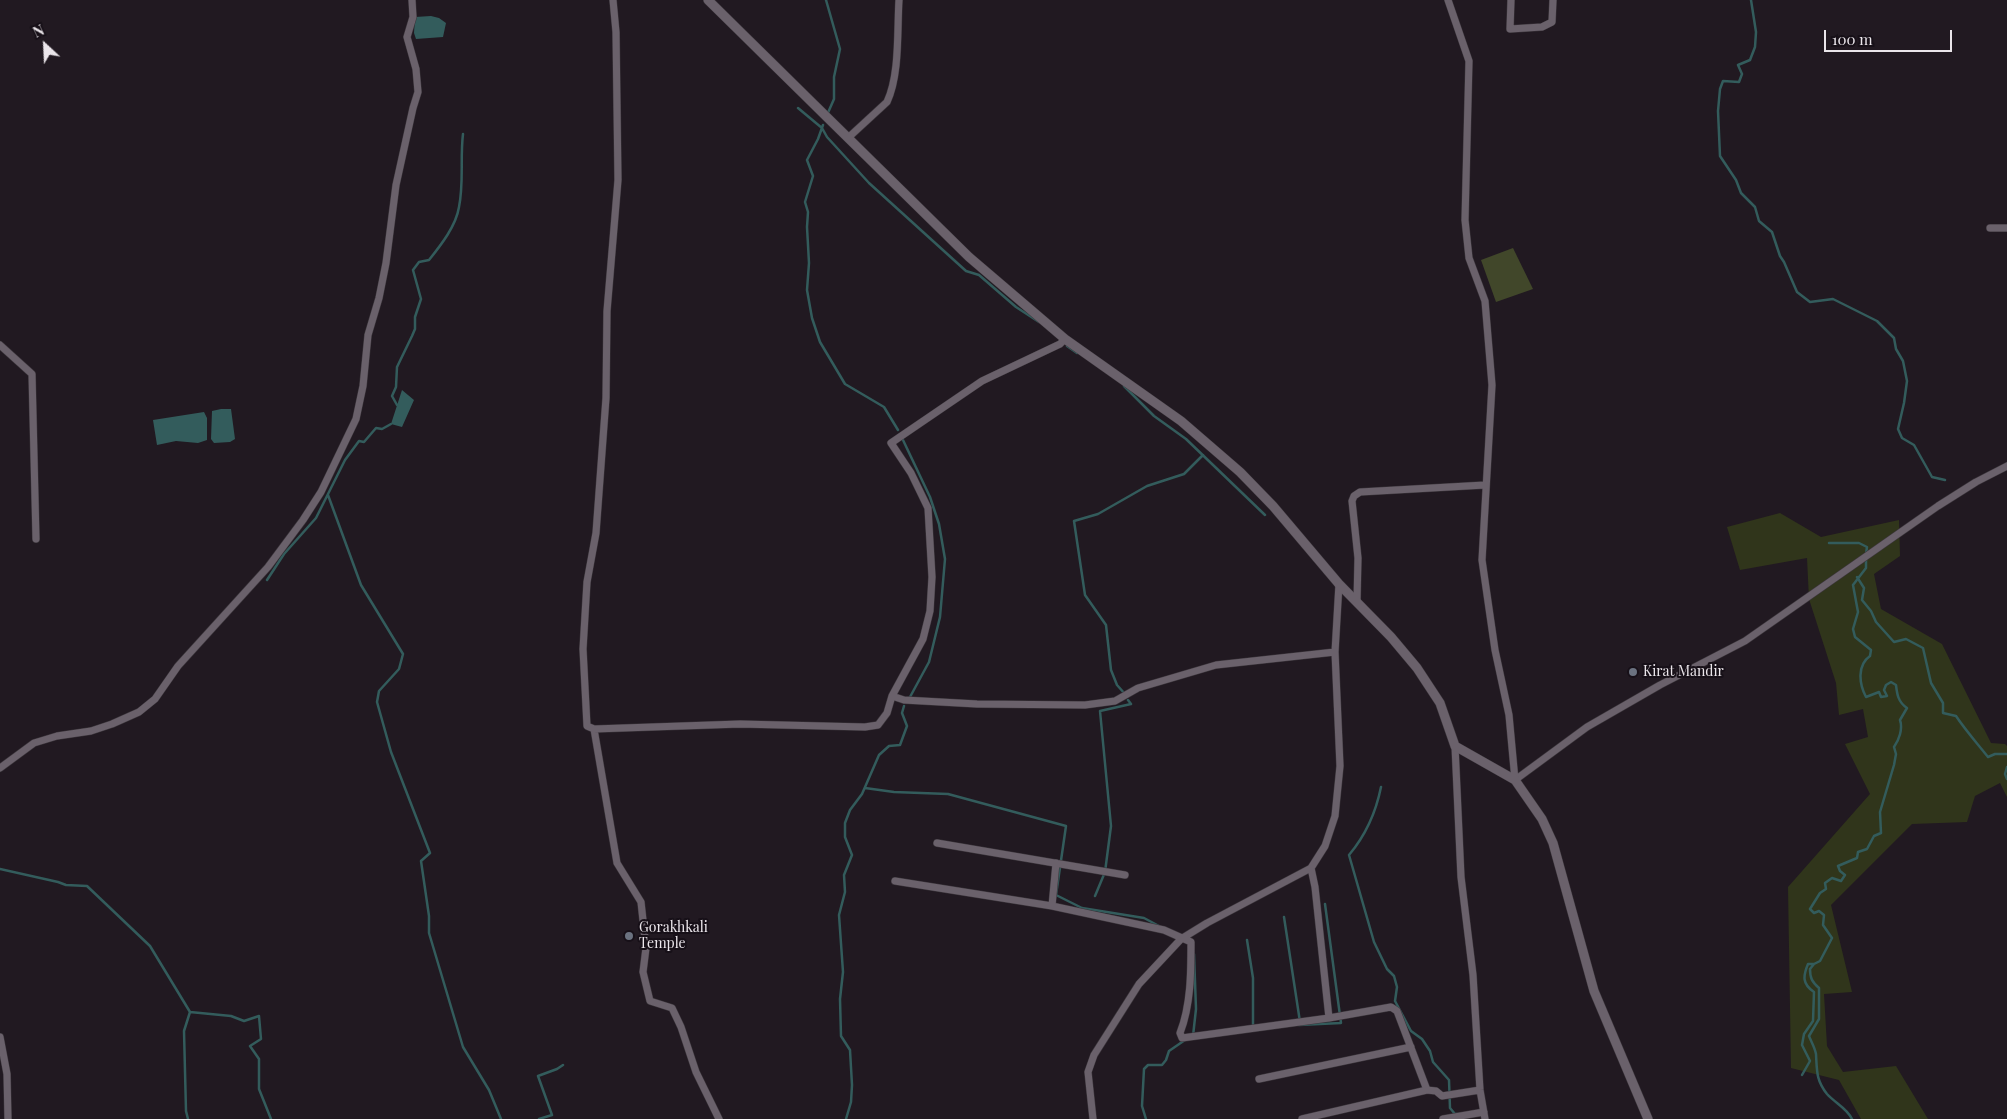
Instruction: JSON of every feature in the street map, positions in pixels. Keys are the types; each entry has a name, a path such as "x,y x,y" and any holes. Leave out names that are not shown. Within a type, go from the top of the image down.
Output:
{"street":[{"path":"0,768 34,744 57,736 92,732 139,712 154,699 178,666 268,567 321,492 356,420 364,386 368,335 379,298 386,263 396,185 418,92 416,69 407,37 413,18 412,0"},
{"path":"613,0 616,32 618,180 607,311 606,398 596,534 587,582 584,649 587,726 594,729 740,724 865,727 878,725 887,714 892,696 923,640 930,611 932,577 928,508 911,473 891,443 982,381 1060,344 1065,339"},
{"path":"708,0 969,257 1065,339 1181,421 1240,472 1273,506 1339,584 1358,602 1417,668 1440,703 1455,746 1461,877 1474,975 1480,1090 1485,1116 1443,1119"},
{"path":"849,137 887,102 890,94 895,64 899,0"},
{"path":"1448,0 1469,61 1465,220 1469,258 1485,301 1492,385 1482,560 1495,650 1509,715 1516,780"},
{"path":"1511,0 1510,29 1542,27 1552,22 1554,0"},
{"path":"1990,228 2007,228"},
{"path":"0,345 32,374 36,539"},
{"path":"1516,780 1587,727 1660,685 1745,641 1938,506 1976,482 2007,466"},
{"path":"1358,602 1358,558 1352,501 1354,496 1360,492 1485,485"},
{"path":"1093,1119 1088,1072 1094,1055 1139,984 1181,939 1310,868 1325,846 1335,816 1340,766 1335,652 1339,584"},
{"path":"892,696 904,700 977,704 1085,705 1116,701 1138,688 1216,665 1335,652"},
{"path":"594,729 617,863 641,902 646,948 643,972 650,1001 672,1008 681,1027 696,1072 719,1119"},
{"path":"1455,746 1516,780 1542,819 1553,843 1594,991 1648,1119"},
{"path":"937,842 1125,875"},
{"path":"1052,906 1056,863"},
{"path":"1310,868 1316,896 1329,1018"},
{"path":"894,881 1052,906 1164,930 1190,942 1189,998 1185,1021 1180,1033 1182,1038 1329,1018 1391,1007 1397,1011 1427,1090"},
{"path":"0,1037 7,1074 8,1119"},
{"path":"1258,1079 1411,1046"},
{"path":"1302,1119 1427,1090 1436,1091 1442,1096 1480,1090"}],"shaded area":[{"path":"431,16 439,18 446,23 443,37 416,39 414,33 415,17"},
{"path":"1513,248 1533,289 1496,302 1481,260"},
{"path":"402,390 414,400 402,427 391,424"},
{"path":"231,409 235,439 230,442 214,443 211,439 212,411"},
{"path":"204,412 207,418 207,440 198,443 176,441 157,445 153,420"},
{"path":"1780,513 1821,537 1899,520 1900,556 1874,574 1881,609 1942,644 1991,743 2005,744 2007,746 2007,797 2000,783 1975,796 1967,822 1912,824 1831,905 1852,992 1824,994 1827,1046 1843,1072 1896,1066 1928,1119 1861,1119 1839,1080 1791,1068 1788,887 1870,794 1845,744 1868,737 1863,709 1839,715 1836,683 1809,599 1807,558 1740,570 1727,527"}],"waterway":[{"path":"826,0 840,49 834,77 834,99 827,115"},
{"path":"1751,0 1756,32 1755,47 1750,60 1738,65 1742,74 1739,82 1723,81 1720,89 1718,111 1720,156 1736,180 1741,193 1755,207 1759,221 1772,232 1780,256 1797,292 1810,302 1833,299 1877,321 1894,338 1896,349 1903,361 1907,381 1898,429 1902,438 1914,445 1932,477 1945,480"},
{"path":"798,108 822,128 827,137 869,183 966,271 979,275 1016,307 1039,322"},
{"path":"823,125 807,160 813,176 805,202 808,212 809,263 807,290 812,318 820,342 845,384 884,407 898,430"},
{"path":"397,405 392,396 396,387 397,367 415,329 415,317 421,299 413,270 419,262 429,260 455,221 461,189 463,134"},
{"path":"1067,346 1077,353"},
{"path":"1124,386 1154,416 1186,439 1265,515"},
{"path":"267,580 284,554 316,518 345,460 359,441 364,442 376,428 382,429 391,424"},
{"path":"903,440 930,497 939,524 945,559 940,617 929,662 910,697"},
{"path":"1125,694 1117,685 1111,670 1106,625 1085,595 1074,521 1098,514 1147,486 1184,474 1203,455"},
{"path":"328,495 361,585 403,654 399,669 379,691 377,702 391,752 430,853 421,861 429,916 429,933 463,1047 489,1090 501,1119"},
{"path":"1829,543 1859,543 1867,547 1866,554"},
{"path":"1802,1075 1810,1061 1802,1045 1804,1034 1813,1021 1814,992 1807,986 1805,972 1808,964 1820,961 1832,938 1823,925 1824,915 1819,911 1814,913 1810,909 1820,893 1826,889 1825,883 1832,878 1841,881 1845,875 1838,866 1857,858 1858,852 1867,849 1874,836 1881,833 1880,812 1894,765 1896,754 1894,747 1900,734 1900,720 1907,708 1900,700 1896,685 1891,682 1886,685 1884,690 1887,696 1881,697 1879,692 1866,697 1862,686 1861,670 1863,664 1870,656 1871,650 1855,637 1853,629 1858,612 1853,585 1866,568 1866,559"},
{"path":"1857,577 1864,588 1862,600 1871,611 1876,622 1894,642 1906,639 1923,648 1931,683 1943,703 1943,713 1956,716 1988,757 1995,754 2007,754"},
{"path":"1095,896 1105,872 1111,826 1100,711 1131,704 1128,700"},
{"path":"846,1119 851,1102 852,1085 850,1050 841,1036 840,999 843,972 839,915 845,892 844,875 852,855 845,837 845,823 850,810 862,794 879,755 889,746 900,745 907,726 902,713 904,706"},
{"path":"2007,767 2005,774 2007,779"},
{"path":"1381,787 1369,823 1349,855 1374,942 1387,969 1394,976 1397,987 1395,1001 1411,1031 1422,1039 1430,1051 1433,1062 1449,1080 1450,1108 1455,1114 1458,1114"},
{"path":"865,788 894,792 948,794 1066,826 1056,895 1082,908 1144,918 1159,926"},
{"path":"0,869 66,885 87,886 150,946 190,1012 231,1016 244,1021 259,1016 261,1039 250,1046 259,1059 259,1089 271,1119"},
{"path":"1299,1025 1341,1023 1325,904"},
{"path":"1284,917 1300,1022"},
{"path":"1247,940 1253,978 1253,1026"},
{"path":"1193,1036 1196,1009 1194,954"},
{"path":"1814,964 1810,972 1812,980 1819,988 1819,1019 1809,1036 1815,1052 1818,1075 1827,1094 1852,1119"},
{"path":"188,1119 186,1111 184,1031 190,1012"},
{"path":"1146,1119 1142,1106 1144,1069 1148,1065 1162,1065 1169,1051 1185,1040"},
{"path":"539,1119 552,1115 538,1076 563,1065"}],"place":[{"name":"Kirat Mandir","path":"1633,672"},
{"name":"Gorakhkali Temple","path":"629,936"}]}
